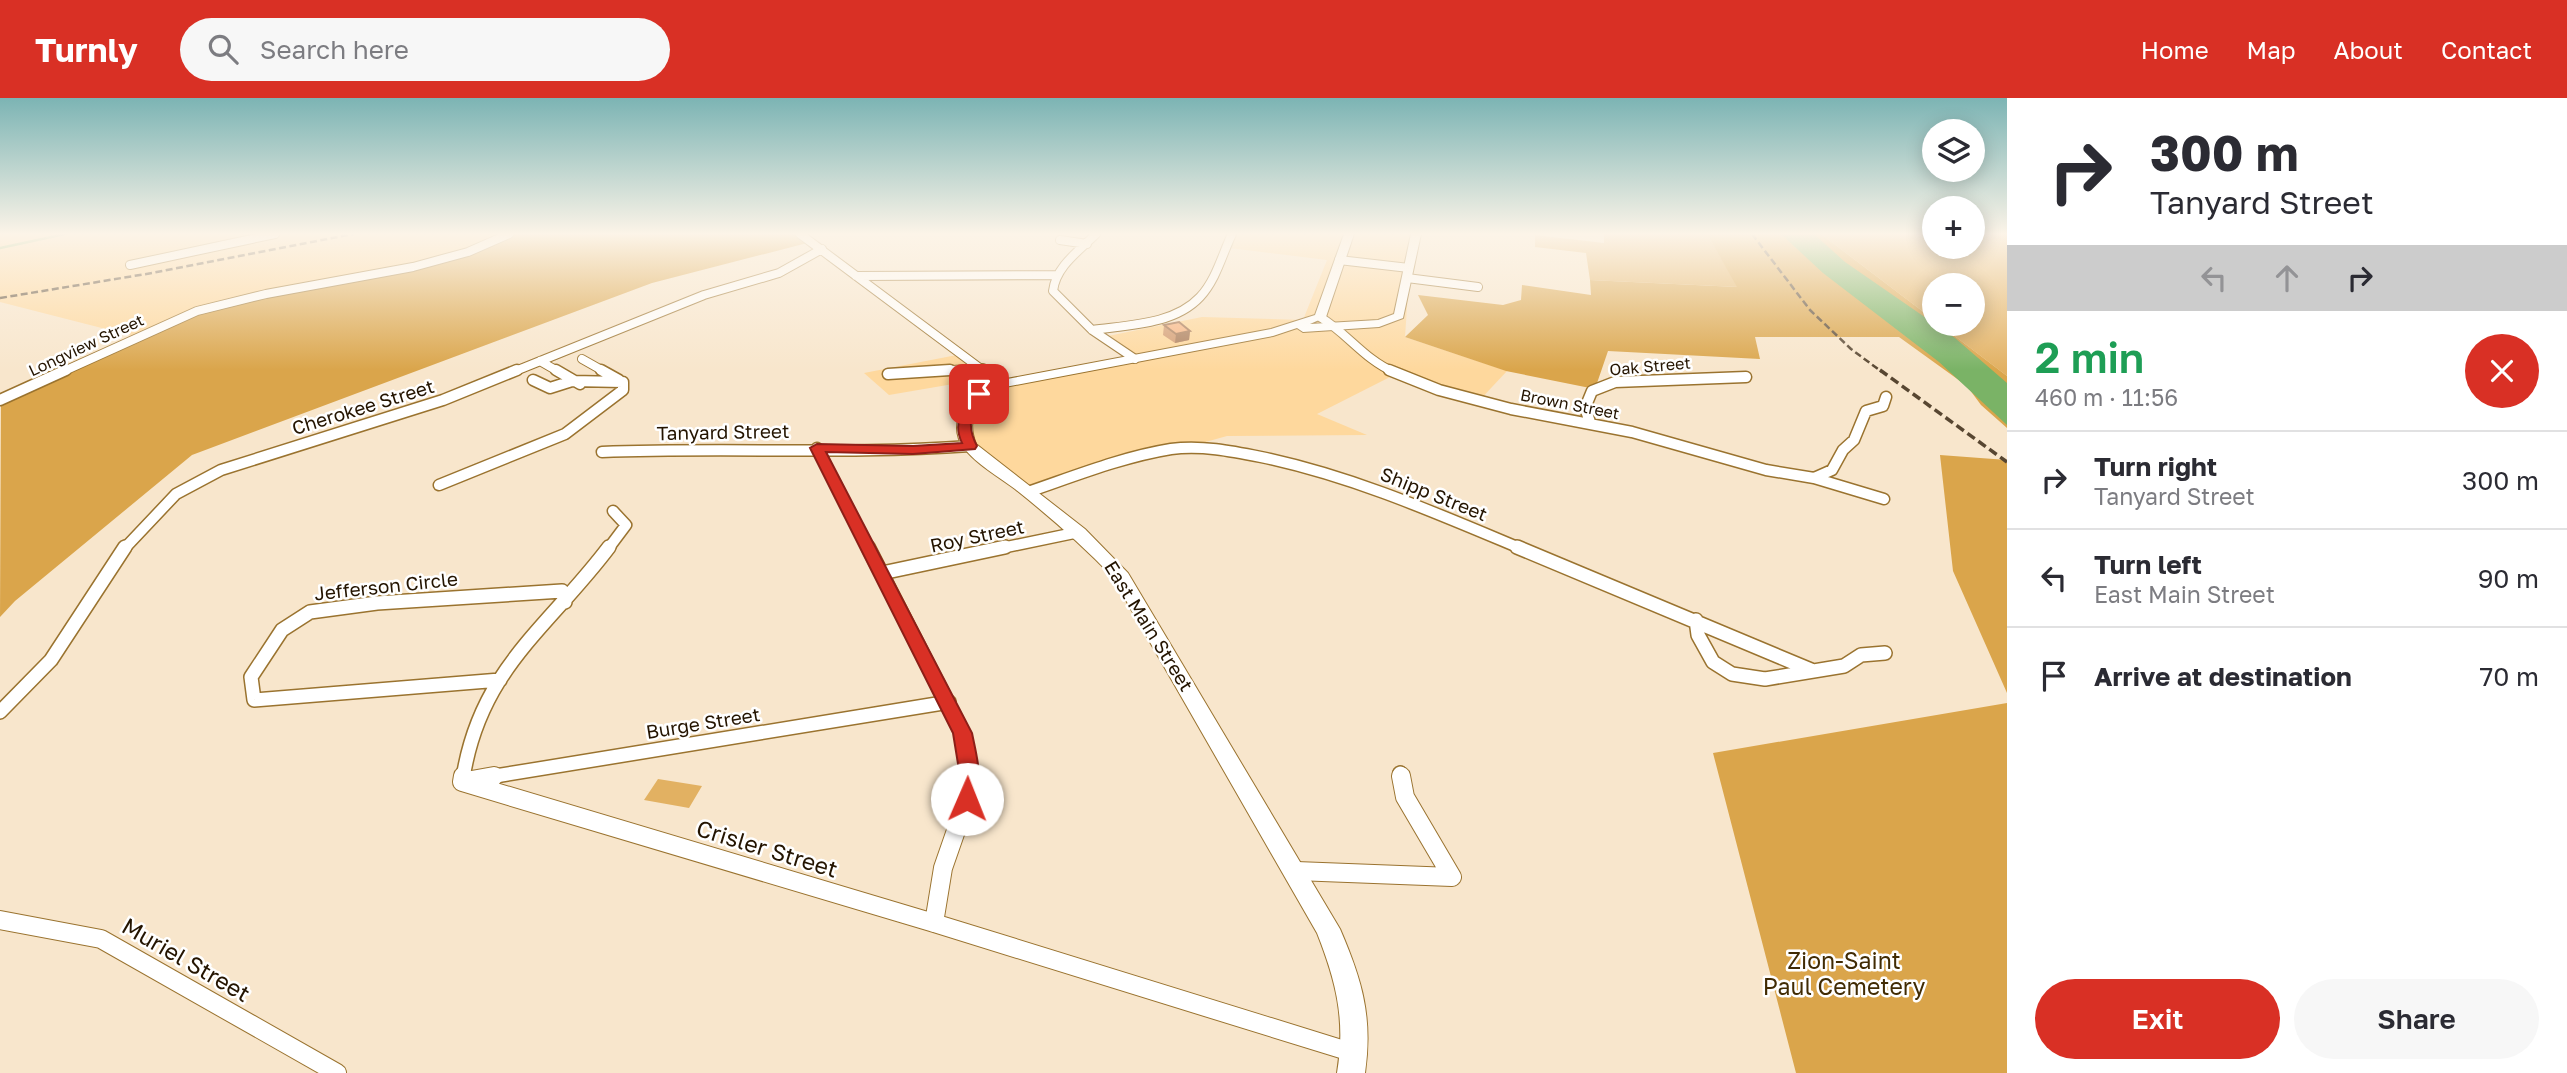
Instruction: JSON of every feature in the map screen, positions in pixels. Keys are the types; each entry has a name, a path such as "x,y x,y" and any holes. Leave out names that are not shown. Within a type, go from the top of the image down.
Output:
{"main road":[{"path":"970,446 964,434 965,416 979,394 996,385 1283,329 1320,317 1332,280"},
{"path":"1283,329 1337,327 1393,320 1400,314 1407,280"},
{"name":"East Main Street","path":"970,446 1079,532 1119,573 1328,929 1347,976 1353,1008 1354,1053 1350,1073"}],"street":[{"name":"Longview Street","path":"0,400 197,311 257,295 343,280"},
{"name":"Cherokee Street","path":"0,712 51,660 127,545 176,494 221,470 443,400 704,295 757,280"},
{"path":"861,280 982,368 996,385"},
{"path":"1055,280 1053,291 1092,330 1135,359"},
{"path":"1092,330 1166,316 1190,306 1211,280"},
{"path":"1440,280 1478,287"},
{"path":"1320,317 1337,327"},
{"name":"Brown Street","path":"1337,327 1377,365 1439,390 1511,409 1590,422 1685,445 1766,470 1814,478 1884,499"},
{"path":"582,359 623,385"},
{"path":"540,362 584,386 623,385"},
{"path":"888,374 982,368"},
{"name":"Oak Street","path":"1590,422 1585,408 1592,391 1615,382 1746,377"},
{"path":"533,380 550,388 572,381"},
{"path":"439,485 565,434 623,390 623,385"},
{"path":"1814,478 1832,470 1843,450 1854,440 1866,411 1883,406 1886,397"},
{"name":"Tanyard Street","path":"602,452 817,448 913,450 970,446"},
{"path":"817,448 963,733 969,770 967,799 943,868 934,923"},
{"name":"Shipp Street","path":"1028,492 1124,459 1173,449 1219,449 1285,462 1375,488 1811,670"},
{"path":"462,782 465,752 478,719 500,680 531,636 565,602 626,525 612,511"},
{"name":"Roy Street","path":"882,573 1079,532"},
{"name":"Jefferson Circle","path":"500,680 254,701 251,677 282,630 310,612 377,603 562,591 565,602"},
{"path":"1696,620 1698,635 1713,662 1732,674 1765,679 1844,666 1861,655 1885,653"},
{"name":"Burge Street","path":"462,782 949,702"},
{"path":"1296,871 1452,877 1405,797 1400,773"},
{"name":"Crisler Street","path":"462,782 934,923 1354,1053"},
{"name":"Muriel Street","path":"0,920 101,939 337,1073"}],"shaded area":[{"path":"0,280 357,280 133,336 0,302"},
{"path":"1319,280 1409,280 1405,337 1507,371 1477,403 1392,376 1317,414 1367,435 1227,436 1027,492 964,448 967,416 965,382 889,395 864,373 962,354 1007,386 1135,361 1103,337 1202,317 1303,320"},
{"path":"1590,280 1734,280 1738,287"},
{"path":"1831,280 1870,280 1922,315 1922,336 1955,338 2007,383 2007,425 1939,362"},
{"path":"1881,280 1922,280 1922,311"},
{"path":"1985,280 2007,280 2007,376 1955,336 1985,336"},
{"path":"658,779 702,786 689,808 644,800"}],"green space":[{"path":"344,280 666,280 192,455 15,601 0,617 1,399 134,335 216,302"},
{"path":"1590,280 1737,287 1733,280 1881,280 1922,311 1922,336 1955,336 2007,376 2007,428 1981,405 1967,386 1899,337 1755,337 1760,359 1608,351 1595,389 1506,371 1405,337 1428,315 1418,295 1503,305 1521,300 1522,285 1591,295"},
{"path":"1940,455 2007,460 2007,693 1953,571"},
{"name":"Zion-Saint Paul Cemetery","path":"2007,703 2007,1073 1796,1073 1713,753"}],"building":[{"path":"1179,322 1190,331 1176,334 1164,325"}],"railway":[{"path":"0,298 112,280"},
{"path":"1787,280 1810,310 1851,349 1882,372"},
{"path":"1880,370 2007,462"}],"route":[{"path":"967,799 969,770 963,733 817,448 913,450 970,446 964,434 965,416 979,394"}]}
